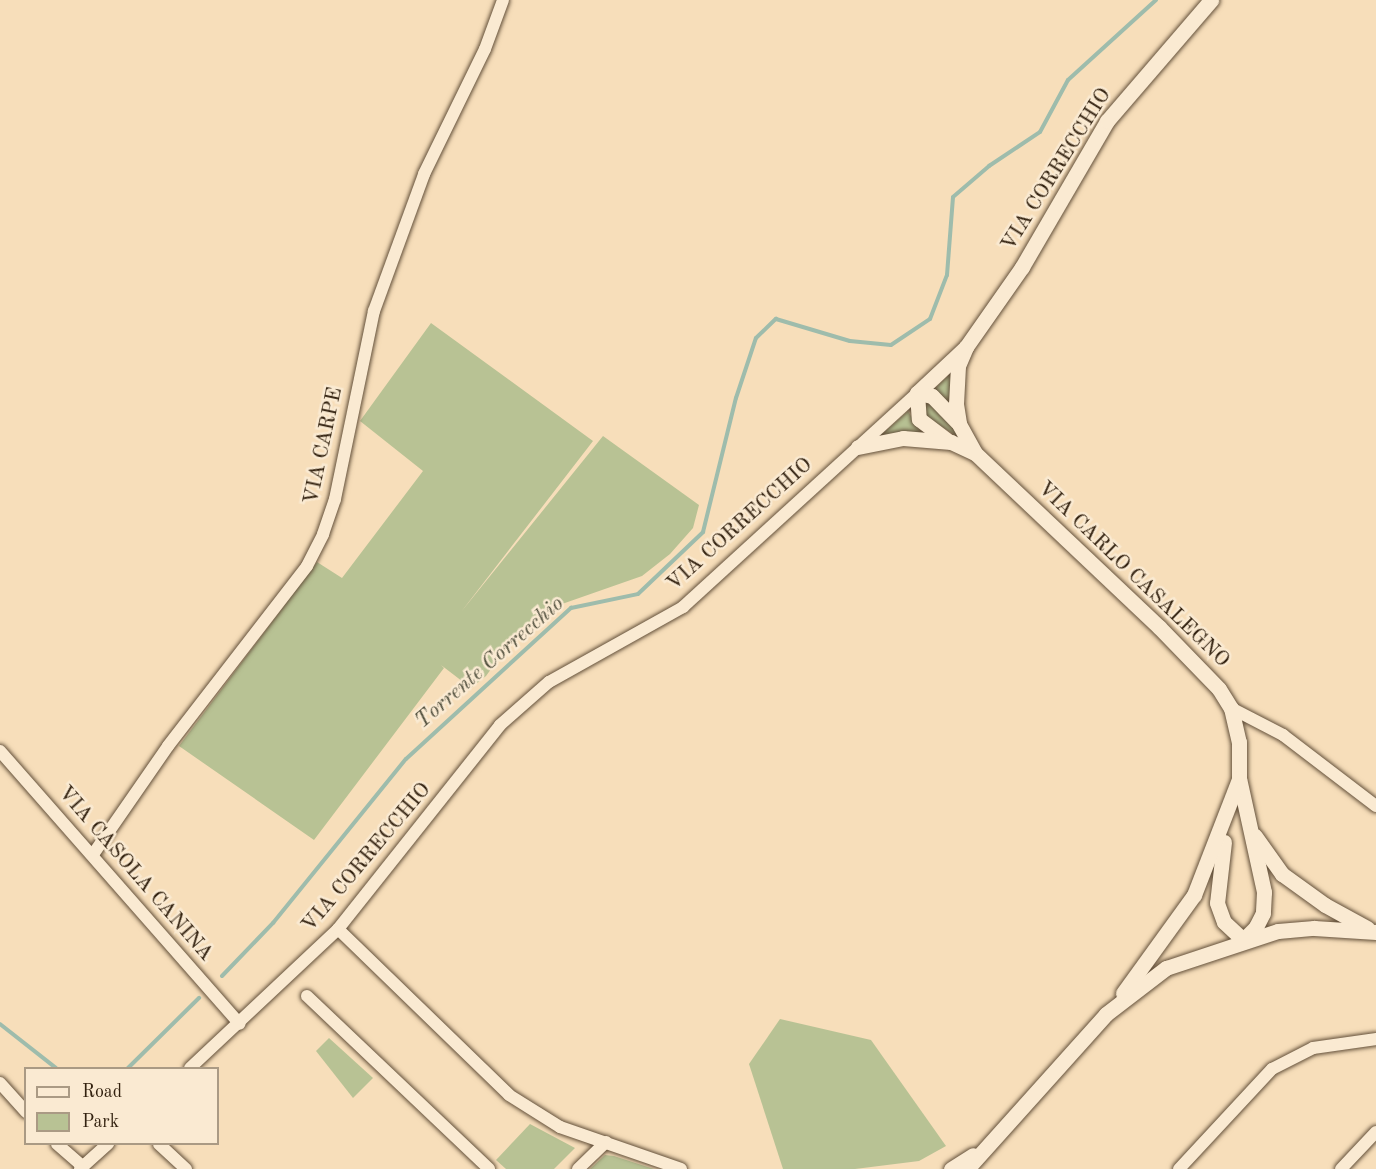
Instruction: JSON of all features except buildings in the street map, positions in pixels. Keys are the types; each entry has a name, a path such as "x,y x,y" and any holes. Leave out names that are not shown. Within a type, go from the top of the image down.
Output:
{"street":[{"name":"VIA CARPE","path":"94,854 168,746 307,566 323,534 335,500 374,312 424,174 485,49 503,0"},
{"name":"VIA CORRECCHIO","path":"191,1067 240,1024 338,929 500,725 549,681 683,607 966,347 1022,267 1107,121 1211,0"},
{"name":"VIA CARLO CASALEGNO","path":"958,424 956,381 966,347"},
{"name":"VIA CARLO CASALEGNO","path":"975,453 951,442 919,419 917,393 933,396 958,424 975,453 1159,627 1220,689 1231,708 1239,742 1239,778 1264,892 1263,913 1257,927 1243,940 1224,922 1217,903 1229,810"},
{"name":"VIA CARLO CASALEGNO","path":"858,447 903,438 951,442"},
{"path":"1231,708 1283,735 1376,806"},
{"name":"VIA CASOLA CANINA","path":"0,751 94,854 240,1024"},
{"name":"VIA CARLO CASALEGNO","path":"1106,1014 1194,895 1229,810 1239,778"},
{"name":"VIA CARLO CASALEGNO","path":"1252,832 1282,874 1325,905 1375,932"},
{"path":"966,1169 998,1139 1106,1014 1166,968 1243,940 1314,928 1375,932"},
{"path":"338,929 509,1095 560,1127 681,1169"},
{"path":"307,996 489,1169"},
{"path":"1179,1169 1272,1069 1313,1048 1376,1039"},
{"path":"0,1083 24,1110"},
{"path":"1341,1169 1376,1132"},
{"path":"951,1169 998,1139"},
{"path":"579,1169 606,1142"},
{"path":"59,1145 81,1168 106,1145"},
{"path":"161,1145 186,1169"}],"green space":[{"path":"431,323 593,441 461,612 603,436 699,505 693,528 670,554 642,576 562,604 521,628 486,676 471,688 441,665 444,668 314,840 179,746 317,562 342,578 423,471 360,421"},
{"path":"952,372 952,409 931,392"},
{"path":"924,402 936,403 960,438 921,414"},
{"path":"908,411 917,426 931,437 880,436"},
{"path":"780,1019 871,1040 946,1146 919,1161 855,1169 783,1169 749,1064"},
{"path":"329,1038 373,1078 353,1098 316,1051"},
{"path":"530,1124 575,1148 554,1169 506,1169 496,1160"},
{"path":"605,1155 614,1156 654,1169 590,1169"}],"waterway":[{"name":"Torrente Correcchio","path":"222,976 273,923 406,759 571,608 638,594 703,532 736,398 756,338 776,319 850,341 891,345 930,319 947,275 953,197 989,166 1040,132 1068,80 1156,0"},
{"name":"Torrente Correcchio","path":"129,1067 199,998"},
{"name":"Torrente Correcchio","path":"0,1024 55,1067"}]}
